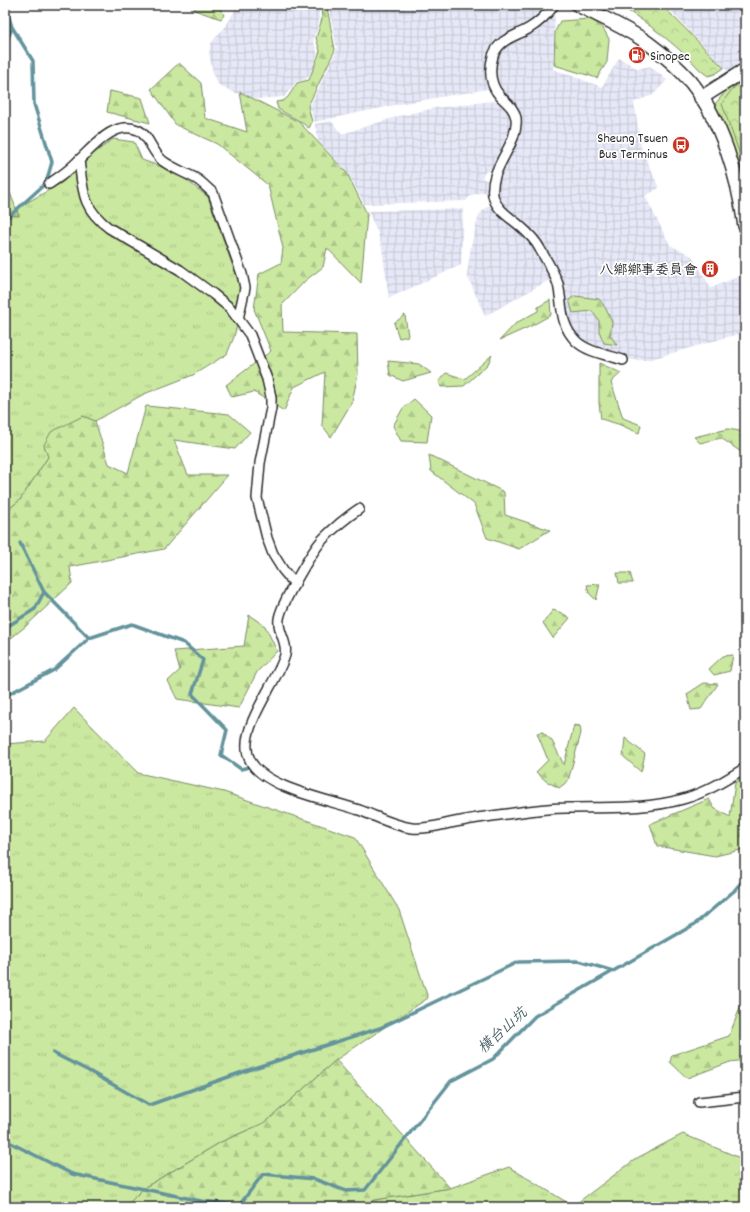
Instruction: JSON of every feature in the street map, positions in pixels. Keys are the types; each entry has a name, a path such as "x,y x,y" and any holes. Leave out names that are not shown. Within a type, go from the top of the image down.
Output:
{"main road":[{"path":"578,5 647,43 680,70 691,82 716,122 727,151 739,193 745,226"},
{"path":"701,98 745,70"}],"street":[{"path":"554,5 537,23 527,30 503,41 498,47 494,56 491,78 493,84 500,96 512,108 516,120 512,138 498,167 493,188 494,202 522,227 540,247 557,282 564,323 570,334 577,342 586,348 623,360"},
{"path":"49,184 80,160 103,137 124,128 138,130 144,134 163,162 193,177 209,189 213,194 242,274 244,288 238,319"},
{"path":"80,160 84,196 87,205 99,221 180,270 213,294 230,308 250,335 267,379 271,397 271,408 260,463 257,498 267,538 273,554 283,570 295,584"},
{"path":"358,509 324,538 315,549 287,598 279,620 279,627 286,646 284,658 250,726 246,745 249,760 253,766 267,777 288,787 400,825 421,829 460,821 542,809 630,808 663,804 702,792 745,768"},
{"path":"699,1102 745,1097"}],"shaded area":[{"path":"238,5 316,5 319,8 319,24 313,39 317,53 313,71 305,80 296,82 284,97 258,99 248,98 224,88 218,84 214,77 209,53 211,44 226,26"},
{"path":"329,5 529,5 543,11 539,17 527,25 497,39 488,54 486,66 488,89 405,103 314,122 310,106 337,50"},
{"path":"665,5 745,5 745,66 731,75"},
{"path":"555,16 553,69 602,87 619,58 638,69 650,66 667,80 653,95 634,102 641,147 659,188 645,196 670,245 692,256 711,288 742,275 745,300 745,332 648,360 631,360 583,342 571,329 566,319 565,292 558,277 529,231 502,204 498,196 498,187 502,168 520,118 517,108 498,89 493,70 502,45"},
{"path":"492,101 499,102 507,110 511,121 511,131 494,169 485,172 483,175 483,179 489,181 489,191 472,195 466,201 364,204 348,173 318,141 315,124 331,121 342,134 399,116 435,108"},
{"path":"489,205 497,209 537,248 551,279 485,316 467,275 471,245 479,215"},
{"path":"463,209 461,265 389,298 382,248 378,234 368,211"}],"green space":[{"path":"196,5 218,5 224,15 221,19 194,10"},
{"path":"618,5 662,5 724,68 715,74 708,76 660,33"},
{"path":"327,7 335,50 308,106 312,122 309,128 278,109 276,102 283,101 288,97 297,83 309,80 320,51 316,38 322,19 321,8"},
{"path":"591,19 603,28 609,39 607,62 597,78 554,65 555,32 560,21"},
{"path":"179,63 201,83 205,118 247,132 240,92 299,122 347,173 367,214 361,283 327,248 323,267 306,280 282,305 283,332 357,334 358,374 352,402 331,437 322,425 325,372 294,387 284,411 254,392 232,397 226,385 271,351 254,309 259,274 281,263 283,248 268,185 217,144 176,125 151,89"},
{"path":"745,79 745,169 734,166 715,104 725,92"},
{"path":"745,79 745,171 722,104 732,90"},
{"path":"110,91 142,98 150,123 107,112"},
{"path":"113,139 134,142 142,160 176,172 208,197 244,297 234,337 227,354 193,375 144,394 95,421 83,416 44,445 48,457 20,500 5,512 5,215 63,182 88,158"},
{"path":"5,184 7,185 19,216 5,215"},
{"path":"575,296 599,299 612,322 610,335 617,345 604,343 599,331 599,321 592,311 573,313 569,300"},
{"path":"550,300 551,315 500,340 516,323 538,311 538,307"},
{"path":"405,315 408,336 399,338 394,323"},
{"path":"492,355 488,364 464,386 441,387 439,381 446,373 465,379"},
{"path":"388,361 419,364 431,373 403,381 390,375"},
{"path":"599,363 621,373 611,382 623,418 641,425 639,433 601,419 599,403"},
{"path":"414,399 431,415 427,442 401,441 393,426 403,408"},
{"path":"146,406 229,414 250,432 235,449 174,440 188,475 228,475 164,549 70,567 72,583 26,626 5,643 5,512 20,500 48,457 44,445 51,432 83,416 95,421 109,464 128,473"},
{"path":"728,429 745,432 741,452 721,438 700,443 694,437"},
{"path":"429,455 504,492 505,515 550,530 519,549 487,538 474,504 431,471"},
{"path":"617,573 630,573 633,583 619,583"},
{"path":"600,584 596,600 589,593 587,585"},
{"path":"553,610 570,618 553,638 543,623"},
{"path":"249,615 265,626 277,651 257,672 239,708 177,699 168,681 180,670 174,651 244,646"},
{"path":"733,655 730,671 714,675 709,669 723,656"},
{"path":"704,683 718,684 701,709 691,710 687,694"},
{"path":"74,708 138,773 224,792 355,837 399,910 428,998 336,1060 266,1122 221,1142 144,1188 125,1207 5,1207 5,744 45,741"},
{"path":"574,725 580,726 581,733 568,781 559,788 546,781 536,772 548,760 537,733 543,732 552,741 564,765"},
{"path":"625,738 645,754 641,772 623,756"},
{"path":"745,776 745,849 715,856 657,846 650,824 709,799 714,808 730,817 735,783"},
{"path":"745,995 745,1060 730,1062 687,1078 670,1062 672,1055 729,1036"},
{"path":"336,1060 450,1188 375,1200 360,1207 125,1207 144,1188 221,1142 266,1122"},
{"path":"683,1134 745,1160 745,1207 360,1207 375,1200 450,1188 509,1167 573,1206 637,1158"}],"waterway":[{"path":"5,5 12,27 33,61 34,104 52,162 46,183 5,220"},
{"path":"5,45 12,28"},
{"path":"20,543 44,592 89,638"},
{"path":"5,628 35,609 44,592"},
{"path":"5,696 54,670 89,638 132,624 184,643 203,660 192,694 227,730 221,755 241,769 253,766"},
{"name":"橫台山坑","path":"238,1207 263,1174 314,1179 346,1191 365,1190 451,1081 493,1059 535,1016 695,924 734,891 745,878"},
{"path":"53,1053 87,1070 149,1105 254,1068 380,1028 518,962 579,961 613,971"},
{"path":"5,1140 72,1174 201,1201 239,1205"}],"place":[{"name":"Sinopec","path":"637,55"},
{"name":"Sheung Tsuen Bus Terminus","path":"681,145"},
{"name":"八鄉鄉事委員會","path":"710,269"}]}
